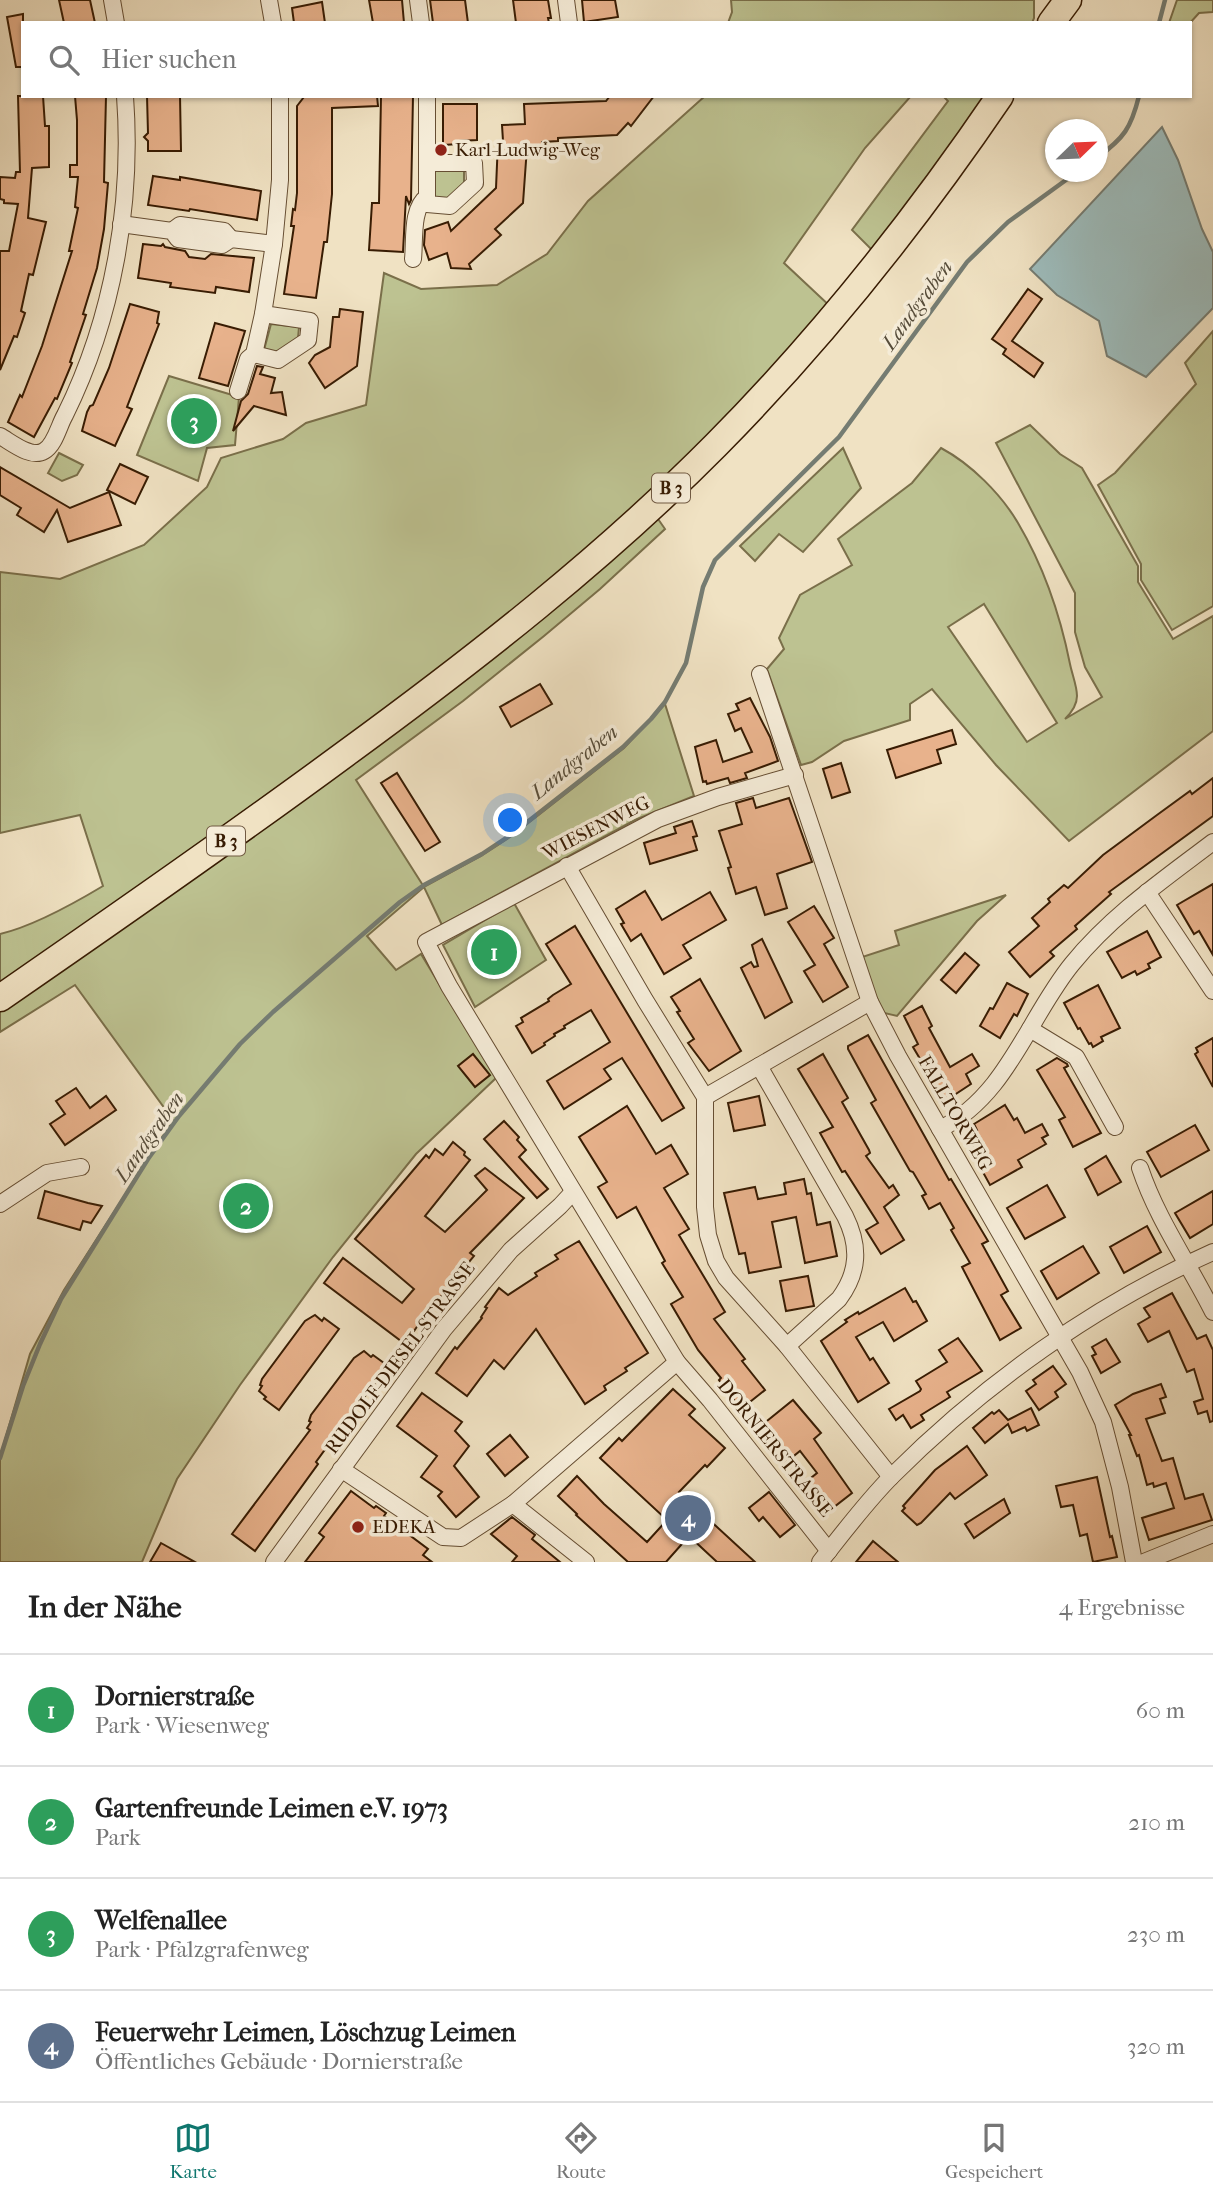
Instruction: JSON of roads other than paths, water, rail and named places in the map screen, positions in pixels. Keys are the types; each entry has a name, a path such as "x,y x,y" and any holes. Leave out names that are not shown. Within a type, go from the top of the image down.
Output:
{"main road":[{"path":"1045,21 1054,0"},
{"path":"1052,21 1068,0"},
{"name":"B 3","path":"0,998 226,842 449,678 640,518 726,435 871,274 999,98"}],"street":[{"path":"112,0 116,21"},
{"path":"269,0 273,21"},
{"path":"418,0 421,21"},
{"path":"566,0 569,21"},
{"path":"0,436 33,453 42,452 50,445 79,382 98,331 110,286 121,224 127,166 125,98"},
{"path":"238,391 248,359 254,354 274,244 280,180 280,98"},
{"path":"427,98 427,204 450,206 475,183 474,163 428,163"},
{"path":"413,259 419,205 427,197"},
{"path":"121,224 172,231 178,239 222,245 231,239 274,244"},
{"path":"254,354 278,360 308,340 310,321 263,314"},
{"name":"FALLTORWEG","path":"760,674 870,1002 1059,1336 1103,1422 1120,1487 1134,1562"},
{"name":"WIESENWEG","path":"426,942 658,819 718,797 795,775"},
{"path":"940,1129 956,1122 981,1100 1005,1070 1050,994 1103,928 1213,842"},
{"path":"567,866 705,1097 705,1206 708,1236 716,1261 726,1278 787,1346 891,1477"},
{"path":"1147,892 1213,991"},
{"name":"DORNIERSTRASSE","path":"426,942 433,959 677,1362 824,1551"},
{"path":"705,1097 870,1002"},
{"path":"1030,1029 1076,1057 1115,1127"},
{"path":"759,1066 855,1238 852,1277 845,1290 833,1305 787,1346"},
{"path":"0,1204 47,1173 81,1167"},
{"path":"1140,1168 1150,1198 1213,1312"},
{"name":"RUDOLF-DIESEL-STRASSE","path":"274,1562 444,1329 512,1250 573,1192"},
{"path":"824,1551 891,1477 975,1402 1059,1336 1119,1299 1213,1252"},
{"path":"341,1469 443,1537 453,1539 471,1534 513,1504 677,1362"},
{"path":"513,1504 586,1562"},
{"path":"1144,1562 1213,1534"}],"water":[{"path":"1162,127 1178,160 1202,229 1213,252 1213,308 1146,377 1107,356 1099,321 1057,295 1030,269"}],"waterway":[{"name":"Landgraben","path":"1160,21 1165,0"},
{"name":"Landgraben","path":"1108,149 1125,131 1138,98"},
{"name":"Landgraben","path":"0,1458 23,1386 61,1299 148,1159 179,1116 240,1044 273,1012 400,902 512,834 623,747 651,719 665,702 686,663 703,587 715,560 839,437 967,262 1008,222 1063,182"}],"place":[{"name":"Karl-Ludwig-Weg","path":"441,150"},
{"name":"Welfenallee","path":"194,421"},
{"name":"Dornierstraße","path":"494,952"},
{"name":"Gartenfreunde Leimen e.V. 1973","path":"246,1206"},
{"name":"Feuerwehr Leimen, Löschzug Leimen","path":"688,1518"},
{"name":"EDEKA","path":"358,1527"}]}
